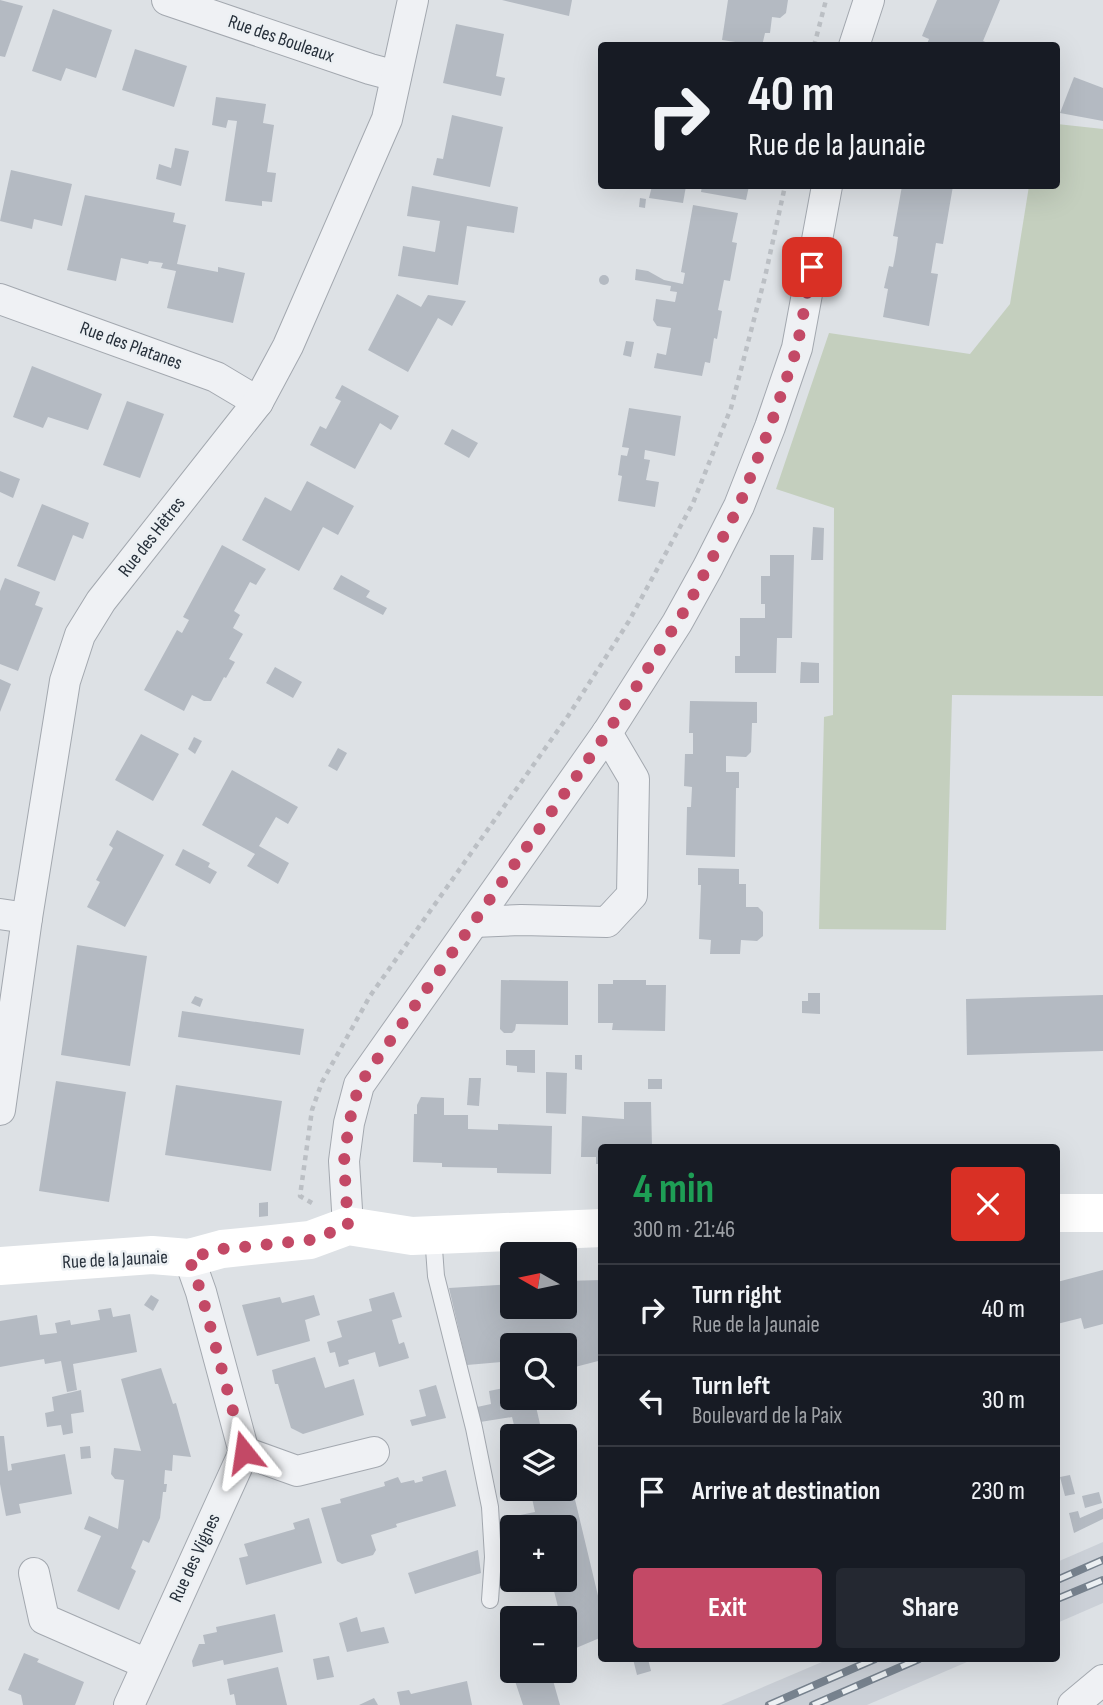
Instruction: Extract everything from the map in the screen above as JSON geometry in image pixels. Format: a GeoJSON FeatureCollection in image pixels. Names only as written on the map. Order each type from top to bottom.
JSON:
{"type":"FeatureCollection","features":[{"type":"Feature","properties":{"kind":"street","name":"Rue des Bouleaux"},"geometry":{"type":"LineString","coordinates":[[167,0],[396,76]]}},
{"type":"Feature","properties":{"kind":"street","name":"Rue des Hêtres"},"geometry":{"type":"LineString","coordinates":[[0,1110],[14,916],[65,681],[80,635],[101,601],[258,402],[288,346],[387,119],[413,0]]}},
{"type":"Feature","properties":{"kind":"street"},"geometry":{"type":"LineString","coordinates":[[855,42],[869,0]]}},
{"type":"Feature","properties":{"kind":"street"},"geometry":{"type":"LineString","coordinates":[[348,1226],[344,1161],[349,1123],[359,1085],[607,733],[677,623],[744,495],[797,348],[826,189]]}},
{"type":"Feature","properties":{"kind":"street","name":"Rue des Platanes"},"geometry":{"type":"LineString","coordinates":[[0,299],[216,377],[258,402]]}},
{"type":"Feature","properties":{"kind":"street"},"geometry":{"type":"LineString","coordinates":[[474,922],[607,922],[632,895],[634,779],[607,733]]}},
{"type":"Feature","properties":{"kind":"street"},"geometry":{"type":"LineString","coordinates":[[1060,1213],[1103,1213]]}},
{"type":"Feature","properties":{"kind":"street","name":"Rue de la Jaunaie"},"geometry":{"type":"LineString","coordinates":[[0,1266],[152,1255],[189,1258],[222,1249],[310,1240],[348,1226],[412,1236],[598,1228]]}},
{"type":"Feature","properties":{"kind":"street"},"geometry":{"type":"LineString","coordinates":[[189,1258],[201,1292],[244,1452],[297,1471],[374,1452]]}},
{"type":"Feature","properties":{"kind":"street","name":"Rue des Vignes"},"geometry":{"type":"LineString","coordinates":[[129,1705],[244,1452]]}},
{"type":"Feature","properties":{"kind":"street"},"geometry":{"type":"LineString","coordinates":[[34,1573],[44,1619],[147,1664]]}},
{"type":"Feature","properties":{"kind":"street"},"geometry":{"type":"LineString","coordinates":[[1073,1705],[1103,1679]]}},
{"type":"Feature","properties":{"kind":"lane"},"geometry":{"type":"LineString","coordinates":[[433,1235],[436,1276],[474,1428],[490,1507],[493,1557],[490,1600]]}},
{"type":"Feature","properties":{"kind":"path"},"geometry":{"type":"LineString","coordinates":[[815,42],[826,0]]}},
{"type":"Feature","properties":{"kind":"path"},"geometry":{"type":"LineString","coordinates":[[348,1226],[300,1196],[312,1110],[322,1082],[370,996],[568,716],[629,621],[693,502],[731,408],[784,189]]}},
{"type":"Feature","properties":{"kind":"shaded area"},"geometry":{"type":"Polygon","coordinates":[[[1103,1542],[1103,1603],[1060,1622],[1060,1561],[1103,1542]]]}},
{"type":"Feature","properties":{"kind":"shaded area"},"geometry":{"type":"Polygon","coordinates":[[[822,1662],[967,1662],[867,1705],[721,1705],[822,1662]]]}},
{"type":"Feature","properties":{"kind":"green space"},"geometry":{"type":"Polygon","coordinates":[[[1060,124],[1103,129],[1103,696],[952,695],[946,930],[819,929],[824,717],[833,715],[834,508],[776,489],[829,333],[970,354],[1010,304],[1029,189],[1060,189],[1060,124]]]}},
{"type":"Feature","properties":{"kind":"building"},"geometry":{"type":"Polygon","coordinates":[[[0,0],[23,6],[5,57],[0,56],[0,0]]]}},
{"type":"Feature","properties":{"kind":"building"},"geometry":{"type":"Polygon","coordinates":[[[502,0],[572,0],[569,16],[502,0]]]}},
{"type":"Feature","properties":{"kind":"building"},"geometry":{"type":"Polygon","coordinates":[[[728,0],[788,0],[786,13],[780,18],[772,17],[770,33],[765,33],[763,42],[722,40],[728,0]]]}},
{"type":"Feature","properties":{"kind":"building"},"geometry":{"type":"Polygon","coordinates":[[[937,0],[1000,0],[983,41],[985,42],[928,42],[929,39],[922,36],[937,0]]]}},
{"type":"Feature","properties":{"kind":"building"},"geometry":{"type":"Polygon","coordinates":[[[53,9],[112,30],[96,78],[66,68],[61,81],[32,71],[53,9]]]}},
{"type":"Feature","properties":{"kind":"building"},"geometry":{"type":"Polygon","coordinates":[[[456,24],[504,34],[496,76],[505,78],[501,96],[443,83],[456,24]]]}},
{"type":"Feature","properties":{"kind":"building"},"geometry":{"type":"Polygon","coordinates":[[[135,49],[187,66],[174,107],[122,90],[135,49]]]}},
{"type":"Feature","properties":{"kind":"building"},"geometry":{"type":"Polygon","coordinates":[[[1074,77],[1103,88],[1103,121],[1060,113],[1074,77]]]}},
{"type":"Feature","properties":{"kind":"building"},"geometry":{"type":"Polygon","coordinates":[[[216,97],[266,104],[263,123],[274,125],[267,172],[276,173],[272,202],[262,201],[262,206],[225,201],[237,121],[228,120],[226,128],[212,125],[216,97]]]}},
{"type":"Feature","properties":{"kind":"building"},"geometry":{"type":"Polygon","coordinates":[[[452,115],[503,127],[490,187],[433,175],[437,158],[443,159],[452,115]]]}},
{"type":"Feature","properties":{"kind":"building"},"geometry":{"type":"Polygon","coordinates":[[[175,148],[189,151],[181,186],[156,179],[159,164],[171,168],[175,148]]]}},
{"type":"Feature","properties":{"kind":"building"},"geometry":{"type":"Polygon","coordinates":[[[11,170],[72,184],[62,226],[34,219],[32,229],[0,221],[11,170]]]}},
{"type":"Feature","properties":{"kind":"building"},"geometry":{"type":"Polygon","coordinates":[[[412,186],[518,207],[514,233],[467,226],[458,285],[398,276],[403,246],[435,252],[440,221],[407,216],[412,186]]]}},
{"type":"Feature","properties":{"kind":"building"},"geometry":{"type":"Polygon","coordinates":[[[651,189],[685,189],[683,203],[649,198],[651,189]]]}},
{"type":"Feature","properties":{"kind":"building"},"geometry":{"type":"Polygon","coordinates":[[[702,189],[748,189],[746,200],[701,192],[702,189]]]}},
{"type":"Feature","properties":{"kind":"building"},"geometry":{"type":"Polygon","coordinates":[[[901,189],[952,189],[943,244],[936,243],[931,273],[938,274],[929,326],[883,317],[888,289],[884,288],[889,266],[893,267],[898,237],[893,236],[901,189]]]}},
{"type":"Feature","properties":{"kind":"building"},"geometry":{"type":"Polygon","coordinates":[[[85,195],[175,213],[173,222],[186,225],[177,264],[218,272],[218,267],[245,273],[233,323],[167,308],[176,271],[161,268],[163,263],[149,261],[148,264],[121,258],[116,281],[67,270],[85,195]]]}},
{"type":"Feature","properties":{"kind":"building"},"geometry":{"type":"Polygon","coordinates":[[[640,198],[646,199],[645,208],[639,207],[640,198]]]}},
{"type":"Feature","properties":{"kind":"building"},"geometry":{"type":"Polygon","coordinates":[[[693,205],[738,213],[732,242],[737,243],[730,281],[724,280],[718,310],[722,311],[717,339],[714,338],[710,363],[705,362],[702,376],[654,368],[657,353],[666,355],[671,328],[657,326],[653,320],[656,299],[675,302],[677,292],[670,291],[671,286],[635,280],[636,269],[683,284],[685,273],[681,272],[693,205]]]}},
{"type":"Feature","properties":{"kind":"building"},"geometry":{"type":"Polygon","coordinates":[[[604,275],[608,276],[608,284],[604,285],[600,284],[599,280],[600,276],[604,275]]]}},
{"type":"Feature","properties":{"kind":"building"},"geometry":{"type":"Polygon","coordinates":[[[397,294],[421,307],[428,295],[466,301],[452,326],[438,318],[408,372],[368,350],[397,294]]]}},
{"type":"Feature","properties":{"kind":"building"},"geometry":{"type":"Polygon","coordinates":[[[626,341],[634,342],[631,357],[623,355],[626,341]]]}},
{"type":"Feature","properties":{"kind":"building"},"geometry":{"type":"Polygon","coordinates":[[[32,366],[102,394],[88,430],[48,417],[43,428],[13,417],[32,366]]]}},
{"type":"Feature","properties":{"kind":"building"},"geometry":{"type":"Polygon","coordinates":[[[342,385],[399,416],[391,430],[380,423],[355,469],[310,445],[320,426],[326,429],[341,401],[335,398],[342,385]]]}},
{"type":"Feature","properties":{"kind":"building"},"geometry":{"type":"Polygon","coordinates":[[[127,401],[164,414],[140,478],[103,465],[127,401]]]}},
{"type":"Feature","properties":{"kind":"building"},"geometry":{"type":"Polygon","coordinates":[[[629,408],[681,416],[675,456],[645,450],[644,459],[650,460],[646,480],[659,482],[655,507],[618,501],[622,476],[618,475],[621,455],[627,456],[629,448],[622,447],[629,408]]]}},
{"type":"Feature","properties":{"kind":"building"},"geometry":{"type":"Polygon","coordinates":[[[452,429],[478,443],[469,458],[444,444],[452,429]]]}},
{"type":"Feature","properties":{"kind":"building"},"geometry":{"type":"Polygon","coordinates":[[[0,471],[20,479],[13,498],[0,492],[0,471]]]}},
{"type":"Feature","properties":{"kind":"building"},"geometry":{"type":"Polygon","coordinates":[[[307,481],[354,506],[338,535],[323,527],[299,571],[242,540],[265,497],[291,511],[307,481]]]}},
{"type":"Feature","properties":{"kind":"building"},"geometry":{"type":"Polygon","coordinates":[[[42,504],[89,523],[83,539],[73,535],[55,581],[17,566],[42,504]]]}},
{"type":"Feature","properties":{"kind":"building"},"geometry":{"type":"Polygon","coordinates":[[[813,527],[824,528],[823,560],[811,560],[813,527]]]}},
{"type":"Feature","properties":{"kind":"building"},"geometry":{"type":"Polygon","coordinates":[[[222,545],[266,569],[256,585],[250,582],[234,611],[240,615],[233,628],[243,634],[229,659],[235,662],[226,678],[224,677],[211,701],[204,701],[192,695],[184,711],[144,690],[177,630],[182,633],[189,620],[183,617],[222,545]]]}},
{"type":"Feature","properties":{"kind":"building"},"geometry":{"type":"Polygon","coordinates":[[[770,555],[794,555],[792,638],[777,638],[776,673],[735,673],[735,656],[740,656],[740,618],[765,618],[765,604],[761,604],[761,576],[770,576],[770,555]]]}},
{"type":"Feature","properties":{"kind":"building"},"geometry":{"type":"Polygon","coordinates":[[[341,575],[370,591],[366,597],[387,608],[383,615],[333,589],[341,575]]]}},
{"type":"Feature","properties":{"kind":"building"},"geometry":{"type":"Polygon","coordinates":[[[5,578],[40,592],[35,605],[43,608],[18,671],[0,664],[0,591],[5,578]]]}},
{"type":"Feature","properties":{"kind":"building"},"geometry":{"type":"Polygon","coordinates":[[[801,662],[819,663],[819,683],[800,683],[801,662]]]}},
{"type":"Feature","properties":{"kind":"building"},"geometry":{"type":"Polygon","coordinates":[[[275,667],[302,682],[293,698],[266,683],[275,667]]]}},
{"type":"Feature","properties":{"kind":"building"},"geometry":{"type":"Polygon","coordinates":[[[0,679],[11,684],[0,712],[0,679]]]}},
{"type":"Feature","properties":{"kind":"building"},"geometry":{"type":"Polygon","coordinates":[[[690,701],[757,702],[757,723],[752,723],[751,752],[746,757],[726,756],[726,772],[739,772],[739,788],[736,788],[735,857],[686,855],[687,807],[691,807],[692,787],[684,786],[685,754],[693,754],[693,733],[689,733],[690,701]]]}},
{"type":"Feature","properties":{"kind":"building"},"geometry":{"type":"Polygon","coordinates":[[[141,734],[179,754],[153,801],[115,780],[141,734]]]}},
{"type":"Feature","properties":{"kind":"building"},"geometry":{"type":"Polygon","coordinates":[[[194,737],[202,741],[195,754],[188,749],[194,737]]]}},
{"type":"Feature","properties":{"kind":"building"},"geometry":{"type":"Polygon","coordinates":[[[338,748],[347,753],[337,771],[328,766],[338,748]]]}},
{"type":"Feature","properties":{"kind":"building"},"geometry":{"type":"Polygon","coordinates":[[[232,770],[298,807],[288,824],[276,817],[259,846],[289,863],[278,884],[247,866],[255,854],[202,825],[232,770]]]}},
{"type":"Feature","properties":{"kind":"building"},"geometry":{"type":"Polygon","coordinates":[[[117,830],[164,855],[125,927],[87,907],[100,882],[96,880],[113,848],[109,845],[117,830]]]}},
{"type":"Feature","properties":{"kind":"building"},"geometry":{"type":"Polygon","coordinates":[[[183,849],[210,863],[208,867],[217,872],[210,884],[175,865],[183,849]]]}},
{"type":"Feature","properties":{"kind":"building"},"geometry":{"type":"Polygon","coordinates":[[[698,868],[739,869],[739,884],[746,884],[746,907],[758,907],[763,912],[763,936],[757,941],[741,940],[740,954],[710,954],[711,940],[699,939],[701,885],[698,885],[698,868]]]}},
{"type":"Feature","properties":{"kind":"building"},"geometry":{"type":"Polygon","coordinates":[[[77,945],[147,956],[130,1066],[61,1055],[77,945]]]}},
{"type":"Feature","properties":{"kind":"building"},"geometry":{"type":"Polygon","coordinates":[[[501,980],[568,981],[568,1025],[516,1024],[512,1033],[504,1033],[500,1029],[501,980]]]}},
{"type":"Feature","properties":{"kind":"building"},"geometry":{"type":"Polygon","coordinates":[[[613,980],[646,980],[646,985],[666,985],[665,1031],[612,1030],[613,1023],[598,1023],[598,984],[613,984],[613,980]]]}},
{"type":"Feature","properties":{"kind":"building"},"geometry":{"type":"Polygon","coordinates":[[[808,993],[820,993],[820,1014],[802,1013],[802,1001],[808,1001],[808,993]]]}},
{"type":"Feature","properties":{"kind":"building"},"geometry":{"type":"Polygon","coordinates":[[[1103,995],[1103,1051],[967,1055],[966,999],[1103,995]]]}},
{"type":"Feature","properties":{"kind":"building"},"geometry":{"type":"Polygon","coordinates":[[[195,996],[203,999],[200,1007],[191,1003],[195,996]]]}},
{"type":"Feature","properties":{"kind":"building"},"geometry":{"type":"Polygon","coordinates":[[[182,1011],[304,1029],[300,1055],[178,1037],[182,1011]]]}},
{"type":"Feature","properties":{"kind":"building"},"geometry":{"type":"Polygon","coordinates":[[[506,1050],[535,1050],[535,1073],[517,1072],[517,1066],[506,1065],[506,1050]]]}},
{"type":"Feature","properties":{"kind":"building"},"geometry":{"type":"Polygon","coordinates":[[[575,1055],[582,1055],[582,1070],[575,1069],[575,1055]]]}},
{"type":"Feature","properties":{"kind":"building"},"geometry":{"type":"Polygon","coordinates":[[[546,1072],[567,1073],[566,1114],[546,1113],[546,1072]]]}},
{"type":"Feature","properties":{"kind":"building"},"geometry":{"type":"Polygon","coordinates":[[[469,1078],[481,1078],[479,1106],[467,1105],[469,1078]]]}},
{"type":"Feature","properties":{"kind":"building"},"geometry":{"type":"Polygon","coordinates":[[[648,1079],[662,1079],[662,1089],[648,1089],[648,1079]]]}},
{"type":"Feature","properties":{"kind":"building"},"geometry":{"type":"Polygon","coordinates":[[[56,1081],[126,1092],[109,1202],[39,1191],[56,1081]]]}},
{"type":"Feature","properties":{"kind":"building"},"geometry":{"type":"Polygon","coordinates":[[[176,1085],[282,1101],[271,1171],[165,1155],[176,1085]]]}},
{"type":"Feature","properties":{"kind":"building"},"geometry":{"type":"Polygon","coordinates":[[[421,1097],[444,1098],[444,1115],[468,1115],[468,1129],[498,1130],[498,1124],[552,1126],[551,1174],[497,1173],[497,1168],[442,1167],[442,1163],[413,1162],[414,1114],[417,1114],[421,1097]]]}},
{"type":"Feature","properties":{"kind":"building"},"geometry":{"type":"Polygon","coordinates":[[[624,1102],[651,1102],[652,1144],[598,1144],[598,1164],[596,1157],[581,1157],[582,1116],[624,1119],[624,1102]]]}},
{"type":"Feature","properties":{"kind":"building"},"geometry":{"type":"Polygon","coordinates":[[[268,1202],[268,1216],[259,1217],[259,1203],[268,1202]]]}},
{"type":"Feature","properties":{"kind":"building"},"geometry":{"type":"Polygon","coordinates":[[[1103,1270],[1103,1324],[1084,1329],[1081,1318],[1060,1323],[1060,1281],[1103,1270]]]}},
{"type":"Feature","properties":{"kind":"building"},"geometry":{"type":"Polygon","coordinates":[[[598,1280],[598,1361],[577,1366],[577,1333],[500,1333],[500,1362],[467,1365],[449,1288],[500,1285],[500,1320],[578,1320],[578,1281],[598,1280]]]}},
{"type":"Feature","properties":{"kind":"building"},"geometry":{"type":"Polygon","coordinates":[[[394,1292],[402,1317],[392,1320],[399,1344],[404,1342],[409,1358],[379,1367],[375,1352],[348,1360],[349,1364],[339,1367],[335,1352],[330,1353],[327,1342],[342,1337],[337,1321],[372,1311],[369,1299],[394,1292]]]}},
{"type":"Feature","properties":{"kind":"building"},"geometry":{"type":"Polygon","coordinates":[[[151,1295],[159,1300],[153,1311],[144,1305],[151,1295]]]}},
{"type":"Feature","properties":{"kind":"building"},"geometry":{"type":"Polygon","coordinates":[[[314,1295],[320,1315],[305,1320],[310,1341],[257,1356],[242,1305],[280,1297],[282,1303],[314,1295]]]}},
{"type":"Feature","properties":{"kind":"building"},"geometry":{"type":"Polygon","coordinates":[[[111,1308],[113,1317],[130,1314],[137,1352],[73,1364],[77,1390],[67,1392],[61,1361],[45,1364],[44,1359],[0,1367],[0,1321],[37,1315],[40,1335],[57,1333],[55,1323],[70,1320],[71,1325],[100,1320],[98,1310],[111,1308]]]}},
{"type":"Feature","properties":{"kind":"building"},"geometry":{"type":"Polygon","coordinates":[[[315,1357],[325,1388],[354,1379],[364,1415],[303,1434],[291,1428],[272,1370],[315,1357]]]}},
{"type":"Feature","properties":{"kind":"building"},"geometry":{"type":"Polygon","coordinates":[[[161,1368],[173,1404],[176,1403],[191,1457],[173,1455],[172,1471],[165,1470],[164,1484],[167,1484],[166,1492],[163,1492],[160,1518],[149,1543],[143,1540],[131,1568],[136,1571],[119,1610],[77,1591],[101,1536],[84,1529],[89,1516],[118,1529],[124,1480],[115,1479],[111,1474],[114,1448],[141,1451],[121,1379],[161,1368]]]}},
{"type":"Feature","properties":{"kind":"building"},"geometry":{"type":"Polygon","coordinates":[[[436,1385],[446,1418],[412,1426],[410,1420],[426,1416],[419,1390],[436,1385]]]}},
{"type":"Feature","properties":{"kind":"building"},"geometry":{"type":"Polygon","coordinates":[[[500,1389],[500,1410],[537,1410],[540,1424],[514,1424],[512,1417],[480,1422],[477,1407],[491,1404],[489,1391],[500,1389]]]}},
{"type":"Feature","properties":{"kind":"building"},"geometry":{"type":"Polygon","coordinates":[[[81,1390],[84,1412],[71,1414],[73,1433],[63,1435],[61,1425],[47,1427],[45,1413],[54,1411],[52,1397],[81,1390]]]}},
{"type":"Feature","properties":{"kind":"building"},"geometry":{"type":"Polygon","coordinates":[[[0,1436],[4,1436],[8,1471],[12,1470],[11,1464],[65,1454],[72,1494],[19,1504],[21,1513],[6,1516],[0,1484],[0,1436]]]}},
{"type":"Feature","properties":{"kind":"building"},"geometry":{"type":"Polygon","coordinates":[[[90,1446],[91,1458],[81,1459],[80,1447],[90,1446]]]}},
{"type":"Feature","properties":{"kind":"building"},"geometry":{"type":"Polygon","coordinates":[[[446,1470],[456,1506],[396,1524],[397,1527],[371,1535],[376,1550],[373,1555],[342,1564],[337,1561],[321,1508],[341,1503],[340,1499],[385,1486],[384,1482],[398,1477],[401,1483],[414,1480],[415,1483],[423,1481],[422,1477],[446,1470]]]}},
{"type":"Feature","properties":{"kind":"building"},"geometry":{"type":"Polygon","coordinates":[[[1070,1475],[1075,1494],[1065,1496],[1060,1477],[1070,1475]]]}},
{"type":"Feature","properties":{"kind":"building"},"geometry":{"type":"Polygon","coordinates":[[[1099,1492],[1102,1503],[1085,1508],[1082,1496],[1099,1492]]]}},
{"type":"Feature","properties":{"kind":"building"},"geometry":{"type":"Polygon","coordinates":[[[533,1501],[575,1501],[598,1596],[598,1639],[577,1648],[577,1606],[558,1606],[554,1592],[577,1592],[577,1515],[520,1515],[535,1512],[533,1501]]]}},
{"type":"Feature","properties":{"kind":"building"},"geometry":{"type":"Polygon","coordinates":[[[1103,1508],[1103,1519],[1074,1533],[1069,1513],[1078,1511],[1080,1518],[1103,1508]]]}},
{"type":"Feature","properties":{"kind":"building"},"geometry":{"type":"Polygon","coordinates":[[[309,1518],[322,1563],[246,1585],[239,1558],[248,1556],[244,1544],[295,1529],[293,1523],[309,1518]]]}},
{"type":"Feature","properties":{"kind":"building"},"geometry":{"type":"Polygon","coordinates":[[[478,1550],[481,1573],[415,1594],[408,1573],[478,1550]]]}},
{"type":"Feature","properties":{"kind":"building"},"geometry":{"type":"Polygon","coordinates":[[[275,1614],[283,1652],[224,1665],[223,1660],[193,1667],[192,1661],[199,1644],[205,1644],[203,1635],[217,1632],[216,1627],[275,1614]]]}},
{"type":"Feature","properties":{"kind":"building"},"geometry":{"type":"Polygon","coordinates":[[[357,1617],[361,1632],[384,1627],[389,1643],[347,1652],[339,1623],[357,1617]]]}},
{"type":"Feature","properties":{"kind":"building"},"geometry":{"type":"Polygon","coordinates":[[[24,1653],[39,1659],[37,1662],[84,1682],[75,1705],[23,1705],[21,1695],[8,1690],[24,1653]]]}},
{"type":"Feature","properties":{"kind":"building"},"geometry":{"type":"Polygon","coordinates":[[[329,1656],[334,1677],[317,1680],[313,1659],[329,1656]]]}},
{"type":"Feature","properties":{"kind":"building"},"geometry":{"type":"Polygon","coordinates":[[[634,1662],[649,1662],[651,1671],[637,1675],[634,1662]]]}},
{"type":"Feature","properties":{"kind":"building"},"geometry":{"type":"Polygon","coordinates":[[[278,1667],[287,1705],[236,1705],[234,1694],[230,1695],[227,1679],[278,1667]]]}},
{"type":"Feature","properties":{"kind":"building"},"geometry":{"type":"Polygon","coordinates":[[[467,1681],[472,1705],[400,1705],[397,1692],[409,1690],[411,1694],[467,1681]]]}},
{"type":"Feature","properties":{"kind":"building"},"geometry":{"type":"Polygon","coordinates":[[[516,1683],[554,1683],[560,1705],[523,1705],[516,1683]]]}},
{"type":"Feature","properties":{"kind":"building"},"geometry":{"type":"Polygon","coordinates":[[[374,1698],[378,1705],[359,1705],[374,1698]]]}},
{"type":"Feature","properties":{"kind":"railway"},"geometry":{"type":"LineString","coordinates":[[1060,1579],[1103,1560]]}},
{"type":"Feature","properties":{"kind":"railway"},"geometry":{"type":"LineString","coordinates":[[1060,1598],[1103,1580]]}},
{"type":"Feature","properties":{"kind":"railway"},"geometry":{"type":"LineString","coordinates":[[769,1705],[868,1662]]}},
{"type":"Feature","properties":{"kind":"railway"},"geometry":{"type":"LineString","coordinates":[[813,1705],[912,1662]]}},
{"type":"Feature","properties":{"kind":"route"},"geometry":{"type":"LineString","coordinates":[[244,1452],[201,1292],[189,1258],[222,1249],[310,1240],[348,1226],[344,1161],[349,1123],[359,1085],[607,733],[688,605],[739,506],[770,427],[797,348],[812,267]]}}]}
